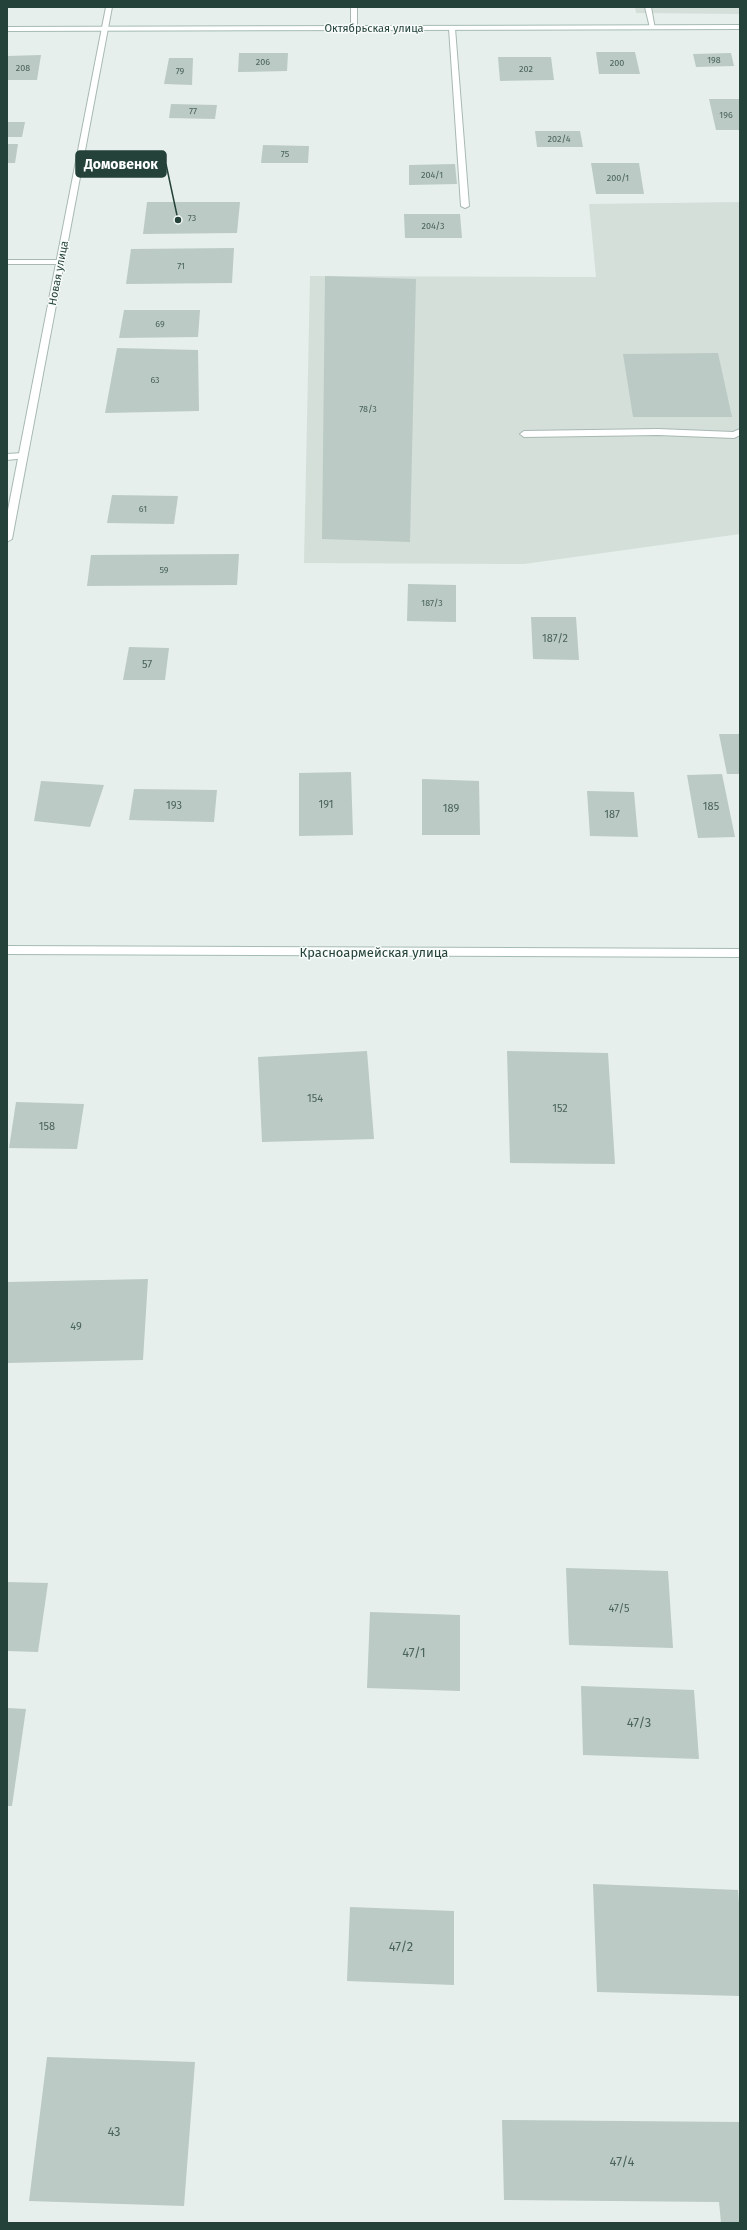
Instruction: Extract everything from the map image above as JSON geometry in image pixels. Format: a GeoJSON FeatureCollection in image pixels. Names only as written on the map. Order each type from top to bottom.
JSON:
{"type":"FeatureCollection","features":[{"type":"Feature","properties":{"kind":"main road","name":"Новая улица"},"geometry":{"type":"LineString","coordinates":[[7,539],[109,7]]}},
{"type":"Feature","properties":{"kind":"main road"},"geometry":{"type":"LineString","coordinates":[[354,7],[354,28]]}},
{"type":"Feature","properties":{"kind":"main road"},"geometry":{"type":"LineString","coordinates":[[648,7],[652,28]]}},
{"type":"Feature","properties":{"kind":"main road","name":"Октябрьская улица"},"geometry":{"type":"LineString","coordinates":[[7,29],[740,27]]}},
{"type":"Feature","properties":{"kind":"main road"},"geometry":{"type":"LineString","coordinates":[[452,28],[465,206]]}},
{"type":"Feature","properties":{"kind":"main road"},"geometry":{"type":"LineString","coordinates":[[7,262],[60,262]]}},
{"type":"Feature","properties":{"kind":"main road"},"geometry":{"type":"LineString","coordinates":[[524,434],[658,432],[734,435],[740,432]]}},
{"type":"Feature","properties":{"kind":"main road"},"geometry":{"type":"LineString","coordinates":[[7,457],[23,456]]}},
{"type":"Feature","properties":{"kind":"main road","name":"Красноармейская улица"},"geometry":{"type":"LineString","coordinates":[[7,950],[740,953]]}},
{"type":"Feature","properties":{"kind":"shaded area"},"geometry":{"type":"Polygon","coordinates":[[[635,7],[740,7],[740,14],[636,13],[635,7]]]}},
{"type":"Feature","properties":{"kind":"shaded area"},"geometry":{"type":"Polygon","coordinates":[[[740,202],[740,534],[524,564],[304,563],[310,276],[596,277],[589,204],[740,202]]]}},
{"type":"Feature","properties":{"kind":"building"},"geometry":{"type":"Polygon","coordinates":[[[596,52],[635,52],[640,74],[599,74],[596,52]]]}},
{"type":"Feature","properties":{"kind":"building"},"geometry":{"type":"Polygon","coordinates":[[[239,53],[288,53],[287,71],[238,72],[239,53]]]}},
{"type":"Feature","properties":{"kind":"building"},"geometry":{"type":"Polygon","coordinates":[[[731,53],[734,66],[696,67],[693,54],[731,53]]]}},
{"type":"Feature","properties":{"kind":"building"},"geometry":{"type":"Polygon","coordinates":[[[41,55],[37,80],[7,80],[7,56],[41,55]]]}},
{"type":"Feature","properties":{"kind":"building"},"geometry":{"type":"Polygon","coordinates":[[[498,57],[551,57],[554,80],[500,81],[498,57]]]}},
{"type":"Feature","properties":{"kind":"building"},"geometry":{"type":"Polygon","coordinates":[[[169,58],[193,58],[192,85],[164,84],[169,58]]]}},
{"type":"Feature","properties":{"kind":"building"},"geometry":{"type":"Polygon","coordinates":[[[709,99],[740,99],[740,130],[716,130],[709,99]]]}},
{"type":"Feature","properties":{"kind":"building"},"geometry":{"type":"Polygon","coordinates":[[[171,104],[217,105],[215,119],[169,118],[171,104]]]}},
{"type":"Feature","properties":{"kind":"building"},"geometry":{"type":"Polygon","coordinates":[[[7,122],[25,122],[22,137],[7,137],[7,122]]]}},
{"type":"Feature","properties":{"kind":"building"},"geometry":{"type":"Polygon","coordinates":[[[535,131],[580,131],[583,147],[537,147],[535,131]]]}},
{"type":"Feature","properties":{"kind":"building"},"geometry":{"type":"Polygon","coordinates":[[[7,144],[18,144],[15,163],[7,163],[7,144]]]}},
{"type":"Feature","properties":{"kind":"building"},"geometry":{"type":"Polygon","coordinates":[[[263,145],[309,146],[308,163],[261,163],[263,145]]]}},
{"type":"Feature","properties":{"kind":"building"},"geometry":{"type":"Polygon","coordinates":[[[591,163],[639,163],[644,194],[596,194],[591,163]]]}},
{"type":"Feature","properties":{"kind":"building"},"geometry":{"type":"Polygon","coordinates":[[[455,164],[457,184],[409,185],[409,165],[455,164]]]}},
{"type":"Feature","properties":{"kind":"building"},"geometry":{"type":"Polygon","coordinates":[[[147,202],[240,202],[237,233],[143,234],[147,202]]]}},
{"type":"Feature","properties":{"kind":"building"},"geometry":{"type":"Polygon","coordinates":[[[404,214],[460,214],[462,238],[405,238],[404,214]]]}},
{"type":"Feature","properties":{"kind":"building"},"geometry":{"type":"Polygon","coordinates":[[[234,248],[232,283],[126,284],[131,249],[234,248]]]}},
{"type":"Feature","properties":{"kind":"building"},"geometry":{"type":"Polygon","coordinates":[[[325,276],[416,279],[410,542],[322,539],[325,276]]]}},
{"type":"Feature","properties":{"kind":"building"},"geometry":{"type":"Polygon","coordinates":[[[124,310],[200,310],[198,337],[119,338],[124,310]]]}},
{"type":"Feature","properties":{"kind":"building"},"geometry":{"type":"Polygon","coordinates":[[[117,348],[198,350],[199,411],[105,413],[117,348]]]}},
{"type":"Feature","properties":{"kind":"building"},"geometry":{"type":"Polygon","coordinates":[[[718,353],[732,417],[633,417],[623,354],[718,353]]]}},
{"type":"Feature","properties":{"kind":"building"},"geometry":{"type":"Polygon","coordinates":[[[112,495],[178,496],[174,524],[107,523],[112,495]]]}},
{"type":"Feature","properties":{"kind":"building"},"geometry":{"type":"Polygon","coordinates":[[[239,554],[237,585],[87,586],[91,555],[239,554]]]}},
{"type":"Feature","properties":{"kind":"building"},"geometry":{"type":"Polygon","coordinates":[[[408,584],[456,585],[456,622],[407,621],[408,584]]]}},
{"type":"Feature","properties":{"kind":"building"},"geometry":{"type":"Polygon","coordinates":[[[531,617],[576,617],[579,660],[533,659],[531,617]]]}},
{"type":"Feature","properties":{"kind":"building"},"geometry":{"type":"Polygon","coordinates":[[[129,647],[169,648],[165,680],[123,680],[129,647]]]}},
{"type":"Feature","properties":{"kind":"building"},"geometry":{"type":"Polygon","coordinates":[[[719,734],[740,734],[740,774],[727,774],[719,734]]]}},
{"type":"Feature","properties":{"kind":"building"},"geometry":{"type":"Polygon","coordinates":[[[351,772],[353,835],[299,836],[299,773],[351,772]]]}},
{"type":"Feature","properties":{"kind":"building"},"geometry":{"type":"Polygon","coordinates":[[[722,774],[735,837],[698,838],[687,775],[722,774]]]}},
{"type":"Feature","properties":{"kind":"building"},"geometry":{"type":"Polygon","coordinates":[[[422,779],[479,781],[480,835],[422,835],[422,779]]]}},
{"type":"Feature","properties":{"kind":"building"},"geometry":{"type":"Polygon","coordinates":[[[41,781],[104,785],[90,827],[34,821],[41,781]]]}},
{"type":"Feature","properties":{"kind":"building"},"geometry":{"type":"Polygon","coordinates":[[[134,789],[217,790],[214,822],[129,820],[134,789]]]}},
{"type":"Feature","properties":{"kind":"building"},"geometry":{"type":"Polygon","coordinates":[[[587,791],[634,792],[638,837],[590,836],[587,791]]]}},
{"type":"Feature","properties":{"kind":"building"},"geometry":{"type":"Polygon","coordinates":[[[367,1051],[374,1139],[262,1142],[258,1057],[367,1051]]]}},
{"type":"Feature","properties":{"kind":"building"},"geometry":{"type":"Polygon","coordinates":[[[507,1051],[608,1053],[615,1164],[510,1163],[507,1051]]]}},
{"type":"Feature","properties":{"kind":"building"},"geometry":{"type":"Polygon","coordinates":[[[16,1102],[84,1104],[77,1149],[9,1148],[16,1102]]]}},
{"type":"Feature","properties":{"kind":"building"},"geometry":{"type":"Polygon","coordinates":[[[148,1279],[143,1360],[7,1363],[8,1282],[148,1279]]]}},
{"type":"Feature","properties":{"kind":"building"},"geometry":{"type":"Polygon","coordinates":[[[566,1568],[668,1571],[673,1648],[569,1645],[566,1568]]]}},
{"type":"Feature","properties":{"kind":"building"},"geometry":{"type":"Polygon","coordinates":[[[7,1582],[48,1583],[38,1652],[7,1651],[7,1582]]]}},
{"type":"Feature","properties":{"kind":"building"},"geometry":{"type":"Polygon","coordinates":[[[370,1612],[460,1615],[460,1691],[367,1688],[370,1612]]]}},
{"type":"Feature","properties":{"kind":"building"},"geometry":{"type":"Polygon","coordinates":[[[581,1686],[694,1690],[699,1759],[583,1755],[581,1686]]]}},
{"type":"Feature","properties":{"kind":"building"},"geometry":{"type":"Polygon","coordinates":[[[7,1708],[26,1709],[12,1806],[7,1806],[7,1708]]]}},
{"type":"Feature","properties":{"kind":"building"},"geometry":{"type":"Polygon","coordinates":[[[593,1884],[738,1890],[740,1914],[740,1996],[597,1992],[593,1884]]]}},
{"type":"Feature","properties":{"kind":"building"},"geometry":{"type":"Polygon","coordinates":[[[350,1907],[454,1911],[454,1985],[347,1981],[350,1907]]]}},
{"type":"Feature","properties":{"kind":"building"},"geometry":{"type":"Polygon","coordinates":[[[47,2057],[195,2062],[184,2206],[29,2201],[47,2057]]]}},
{"type":"Feature","properties":{"kind":"building"},"geometry":{"type":"Polygon","coordinates":[[[502,2120],[740,2122],[740,2223],[721,2223],[719,2202],[504,2200],[502,2120]]]}},
{"type":"Feature","properties":{"kind":"place","name":"Домовенок"},"geometry":{"type":"Point","coordinates":[178,220]}}]}
